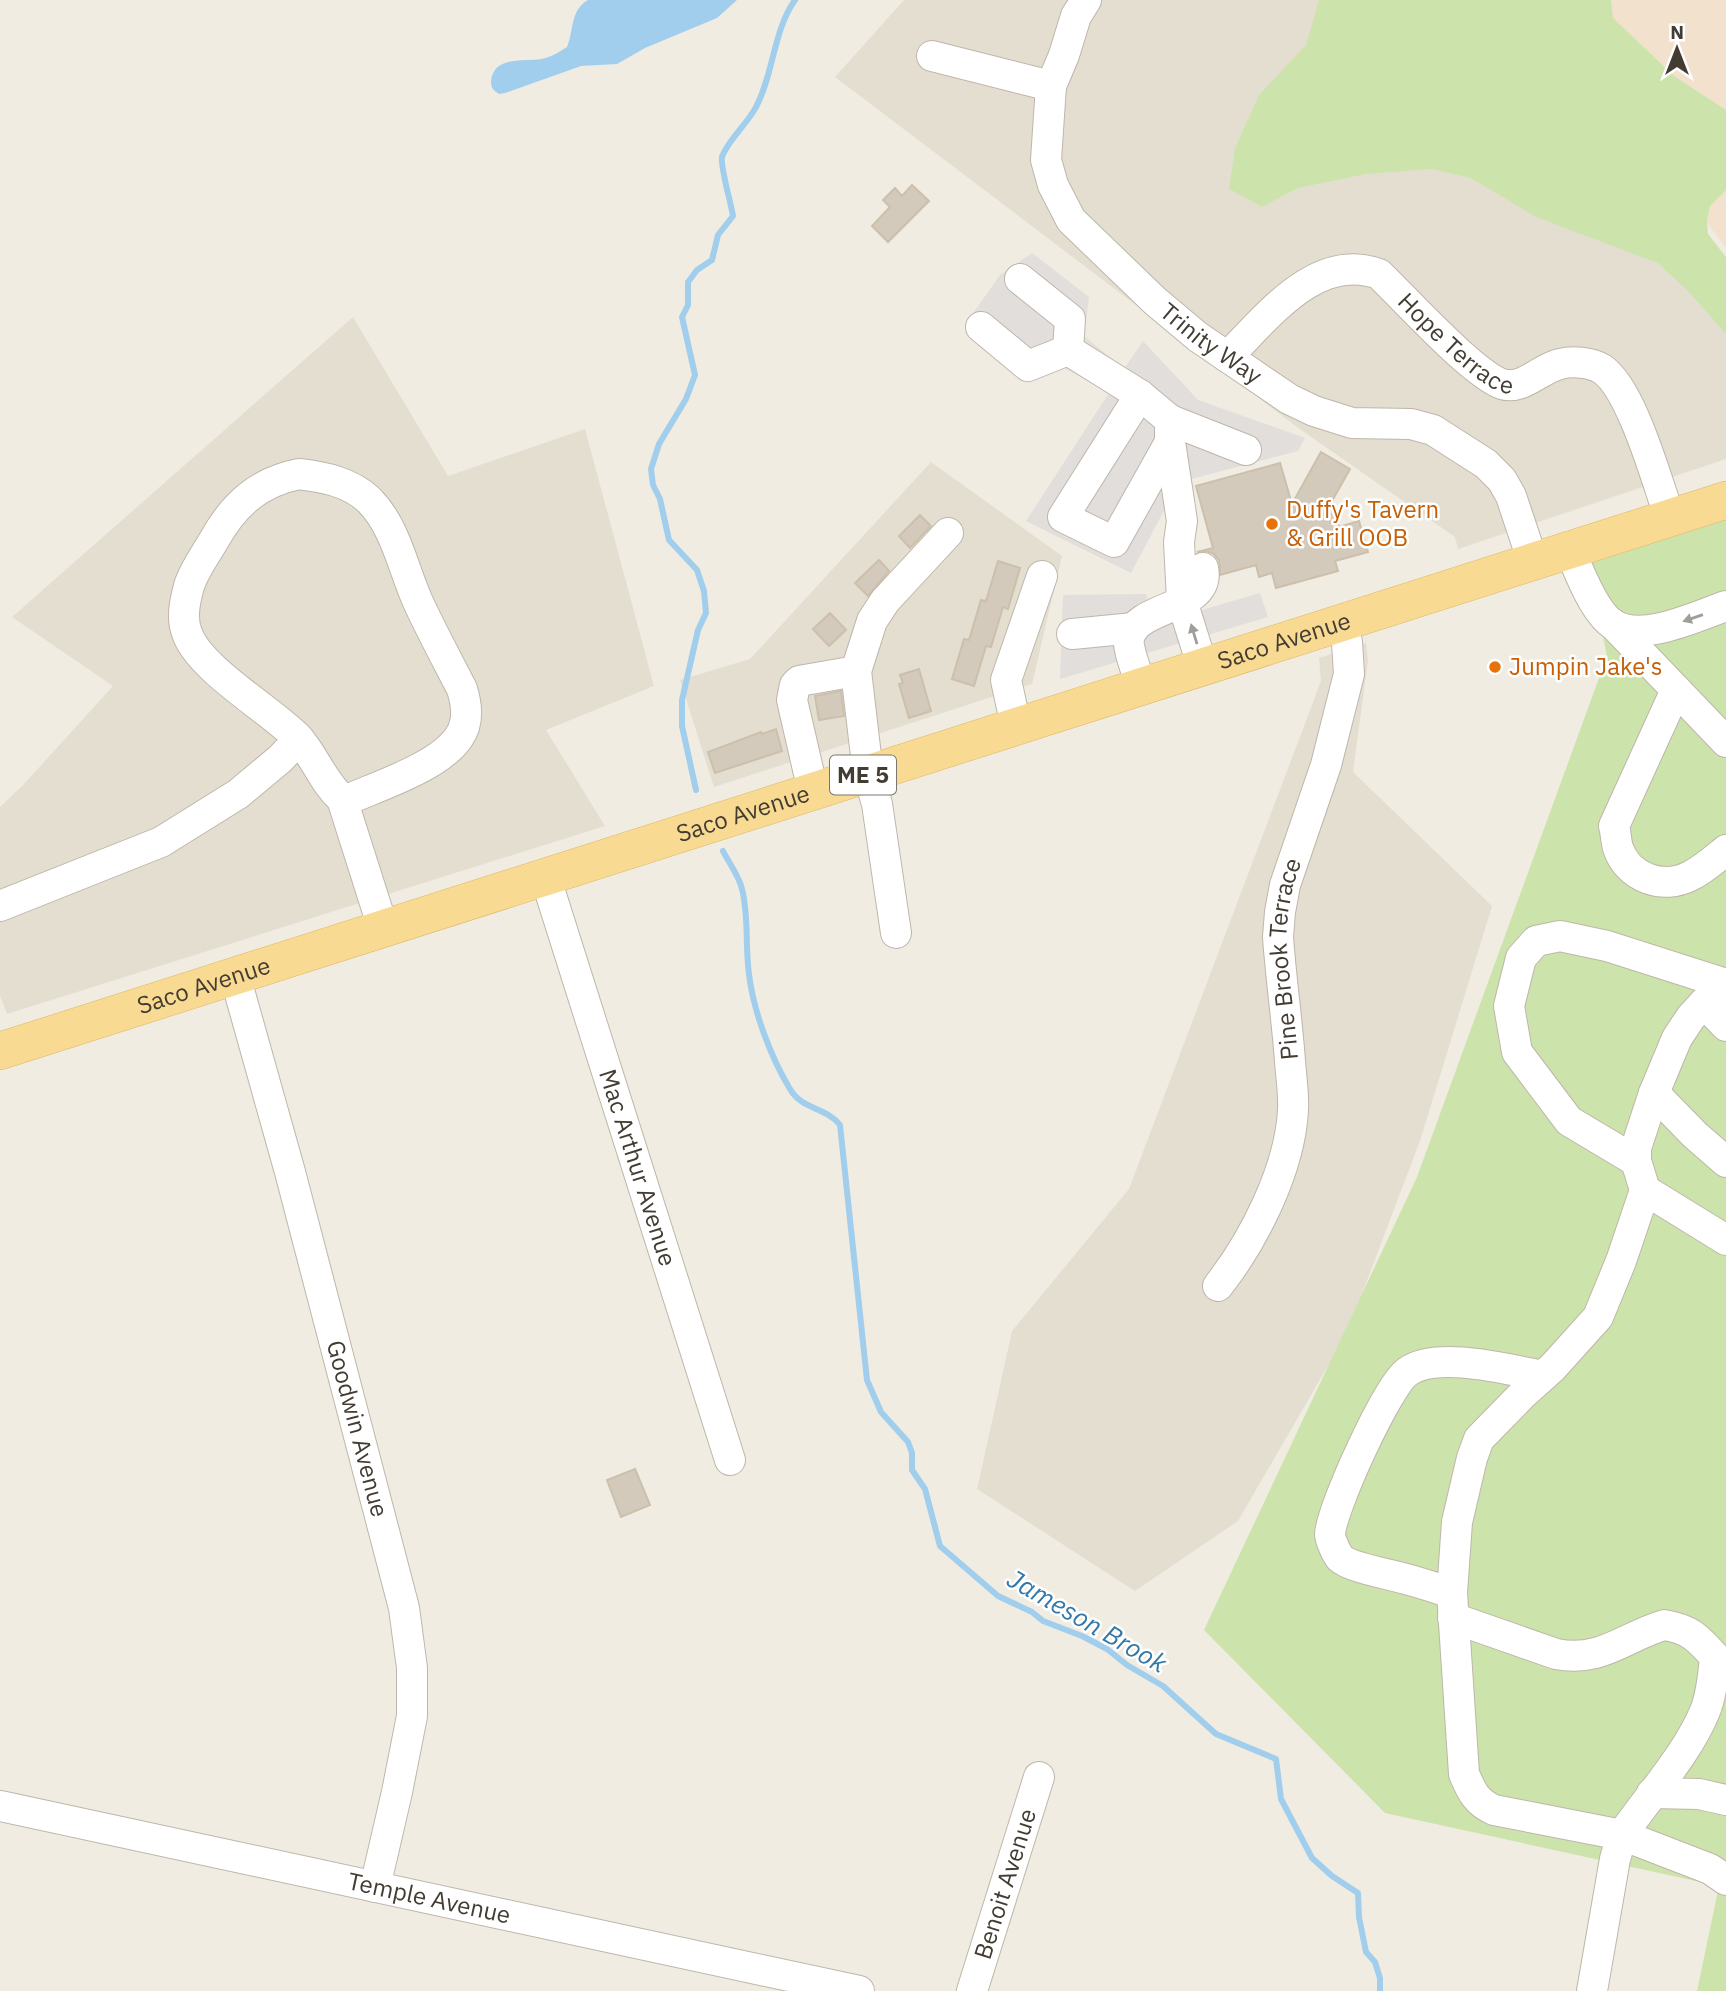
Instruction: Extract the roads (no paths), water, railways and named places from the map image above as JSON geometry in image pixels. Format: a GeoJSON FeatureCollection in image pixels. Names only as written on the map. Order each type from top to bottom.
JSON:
{"type":"FeatureCollection","features":[{"type":"Feature","properties":{"kind":"main road","name":"Saco Avenue"},"geometry":{"type":"LineString","coordinates":[[0,1051],[1726,500]]}},
{"type":"Feature","properties":{"kind":"street","name":"Trinity Way"},"geometry":{"type":"LineString","coordinates":[[1086,0],[1076,16],[1051,86],[1046,160],[1053,185],[1071,220],[1155,301],[1227,357],[1289,399],[1314,411],[1352,423],[1411,424],[1433,430],[1486,464],[1502,480],[1511,496],[1533,562]]}},
{"type":"Feature","properties":{"kind":"street"},"geometry":{"type":"LineString","coordinates":[[932,57],[1051,86]]}},
{"type":"Feature","properties":{"kind":"street","name":"Hope Terrace"},"geometry":{"type":"LineString","coordinates":[[1227,357],[1308,282],[1341,269],[1365,269],[1379,274],[1485,375],[1500,384],[1518,384],[1547,368],[1564,363],[1580,362],[1601,369],[1626,401],[1670,518]]}},
{"type":"Feature","properties":{"kind":"street"},"geometry":{"type":"LineString","coordinates":[[1020,279],[1070,319],[1068,350]]}},
{"type":"Feature","properties":{"kind":"street"},"geometry":{"type":"LineString","coordinates":[[981,327],[1028,366],[1068,350]]}},
{"type":"Feature","properties":{"kind":"street"},"geometry":{"type":"LineString","coordinates":[[1068,350],[1140,395],[1170,431],[1182,521],[1179,542],[1182,601],[1203,668]]}},
{"type":"Feature","properties":{"kind":"street"},"geometry":{"type":"LineString","coordinates":[[1140,395],[1063,517],[1114,542],[1170,431]]}},
{"type":"Feature","properties":{"kind":"street"},"geometry":{"type":"LineString","coordinates":[[1170,431],[1246,450]]}},
{"type":"Feature","properties":{"kind":"street"},"geometry":{"type":"LineString","coordinates":[[342,799],[374,789],[444,754],[460,736],[466,719],[466,704],[462,689],[417,600],[399,550],[383,519],[369,500],[350,486],[323,477],[299,474],[279,478],[262,487],[243,501],[224,522],[190,584],[183,616],[187,635],[208,663],[299,739],[333,791],[342,799],[383,928]]}},
{"type":"Feature","properties":{"kind":"street"},"geometry":{"type":"LineString","coordinates":[[1072,634],[1131,634],[1143,620],[1182,601],[1201,588],[1205,577],[1201,560],[1193,537],[1182,521]]}},
{"type":"Feature","properties":{"kind":"street"},"geometry":{"type":"LineString","coordinates":[[896,933],[877,804],[868,773],[856,671],[872,621],[885,601],[947,533]]}},
{"type":"Feature","properties":{"kind":"street"},"geometry":{"type":"LineString","coordinates":[[1570,550],[1588,592],[1613,624],[1726,742]]}},
{"type":"Feature","properties":{"kind":"street"},"geometry":{"type":"LineString","coordinates":[[1016,726],[1006,680],[1042,576]]}},
{"type":"Feature","properties":{"kind":"street"},"geometry":{"type":"LineString","coordinates":[[1613,624],[1634,631],[1660,629],[1726,607]]}},
{"type":"Feature","properties":{"kind":"street","name":"Pine Brook Terrace"},"geometry":{"type":"LineString","coordinates":[[1218,1286],[1257,1223],[1281,1168],[1289,1141],[1294,1108],[1279,951],[1280,912],[1297,846],[1326,765],[1349,674],[1347,642],[1341,622]]}},
{"type":"Feature","properties":{"kind":"street"},"geometry":{"type":"LineString","coordinates":[[1131,634],[1141,686]]}},
{"type":"Feature","properties":{"kind":"street"},"geometry":{"type":"LineString","coordinates":[[813,790],[792,692],[799,681],[856,671]]}},
{"type":"Feature","properties":{"kind":"street"},"geometry":{"type":"LineString","coordinates":[[1676,690],[1614,826],[1618,850],[1634,872],[1652,882],[1669,882],[1689,877],[1726,850]]}},
{"type":"Feature","properties":{"kind":"street"},"geometry":{"type":"LineString","coordinates":[[0,906],[161,842],[238,794],[280,759],[299,739]]}},
{"type":"Feature","properties":{"kind":"street","name":"Mac Arthur Avenue"},"geometry":{"type":"LineString","coordinates":[[545,876],[730,1460]]}},
{"type":"Feature","properties":{"kind":"street"},"geometry":{"type":"LineString","coordinates":[[1636,1161],[1569,1121],[1517,1052],[1509,1006],[1521,958],[1536,941],[1560,936],[1607,946],[1718,991]]}},
{"type":"Feature","properties":{"kind":"street","name":"Goodwin Avenue"},"geometry":{"type":"LineString","coordinates":[[235,976],[311,1250],[404,1608],[412,1668],[412,1716],[374,1887]]}},
{"type":"Feature","properties":{"kind":"street"},"geometry":{"type":"LineString","coordinates":[[1718,991],[1726,1026]]}},
{"type":"Feature","properties":{"kind":"street"},"geometry":{"type":"LineString","coordinates":[[1718,991],[1691,1017],[1677,1038],[1654,1093],[1636,1148],[1636,1161],[1645,1190],[1621,1261],[1598,1317],[1479,1439],[1457,1522],[1452,1605],[1464,1774],[1474,1796],[1481,1804],[1494,1810],[1622,1835],[1710,1869],[1726,1880]]}},
{"type":"Feature","properties":{"kind":"street"},"geometry":{"type":"LineString","coordinates":[[1654,1093],[1726,1162]]}},
{"type":"Feature","properties":{"kind":"street"},"geometry":{"type":"LineString","coordinates":[[1645,1190],[1726,1240]]}},
{"type":"Feature","properties":{"kind":"street"},"geometry":{"type":"LineString","coordinates":[[1543,1376],[1454,1363],[1424,1364],[1407,1372],[1383,1408],[1336,1508],[1330,1537],[1340,1558],[1452,1605],[1556,1654],[1586,1657],[1664,1625],[1695,1634],[1721,1653],[1713,1681],[1716,1712],[1691,1740],[1622,1835],[1615,1859],[1592,1991]]}},
{"type":"Feature","properties":{"kind":"street","name":"Benoit Avenue"},"geometry":{"type":"LineString","coordinates":[[972,1991],[1039,1777]]}},
{"type":"Feature","properties":{"kind":"street"},"geometry":{"type":"LineString","coordinates":[[1651,1793],[1699,1794],[1726,1800]]}},
{"type":"Feature","properties":{"kind":"street","name":"Temple Avenue"},"geometry":{"type":"LineString","coordinates":[[0,1806],[374,1887],[736,1978],[859,1991]]}},
{"type":"Feature","properties":{"kind":"water"},"geometry":{"type":"Polygon","coordinates":[[[588,0],[737,0],[717,18],[645,48],[617,64],[581,66],[505,93],[499,94],[494,90],[491,85],[493,73],[504,63],[542,59],[567,47],[575,15],[588,0]]]}},
{"type":"Feature","properties":{"kind":"waterway","name":"Jameson Brook"},"geometry":{"type":"LineString","coordinates":[[696,790],[682,726],[682,700],[698,630],[706,613],[704,591],[697,570],[669,540],[651,469],[659,444],[686,399],[695,375],[682,317],[688,305],[688,282],[697,270],[712,260],[718,235],[733,216],[722,157],[756,107],[767,80],[782,25],[795,0]]}},
{"type":"Feature","properties":{"kind":"waterway","name":"Jameson Brook"},"geometry":{"type":"LineString","coordinates":[[723,851],[742,889],[751,988],[770,1048],[795,1096],[840,1125],[867,1380],[881,1412],[908,1442],[912,1453],[912,1470],[925,1489],[940,1546],[998,1596],[1032,1612],[1043,1621],[1107,1649],[1127,1665],[1163,1686],[1216,1734],[1276,1759],[1281,1799],[1312,1858],[1332,1876],[1358,1893],[1359,1917],[1366,1952],[1375,1962],[1380,1978],[1380,1991]]}},
{"type":"Feature","properties":{"kind":"place","name":"Duffy's Tavern & Grill OOB"},"geometry":{"type":"Point","coordinates":[1272,524]}},
{"type":"Feature","properties":{"kind":"place","name":"Jumpin Jake's"},"geometry":{"type":"Point","coordinates":[1495,667]}}]}
